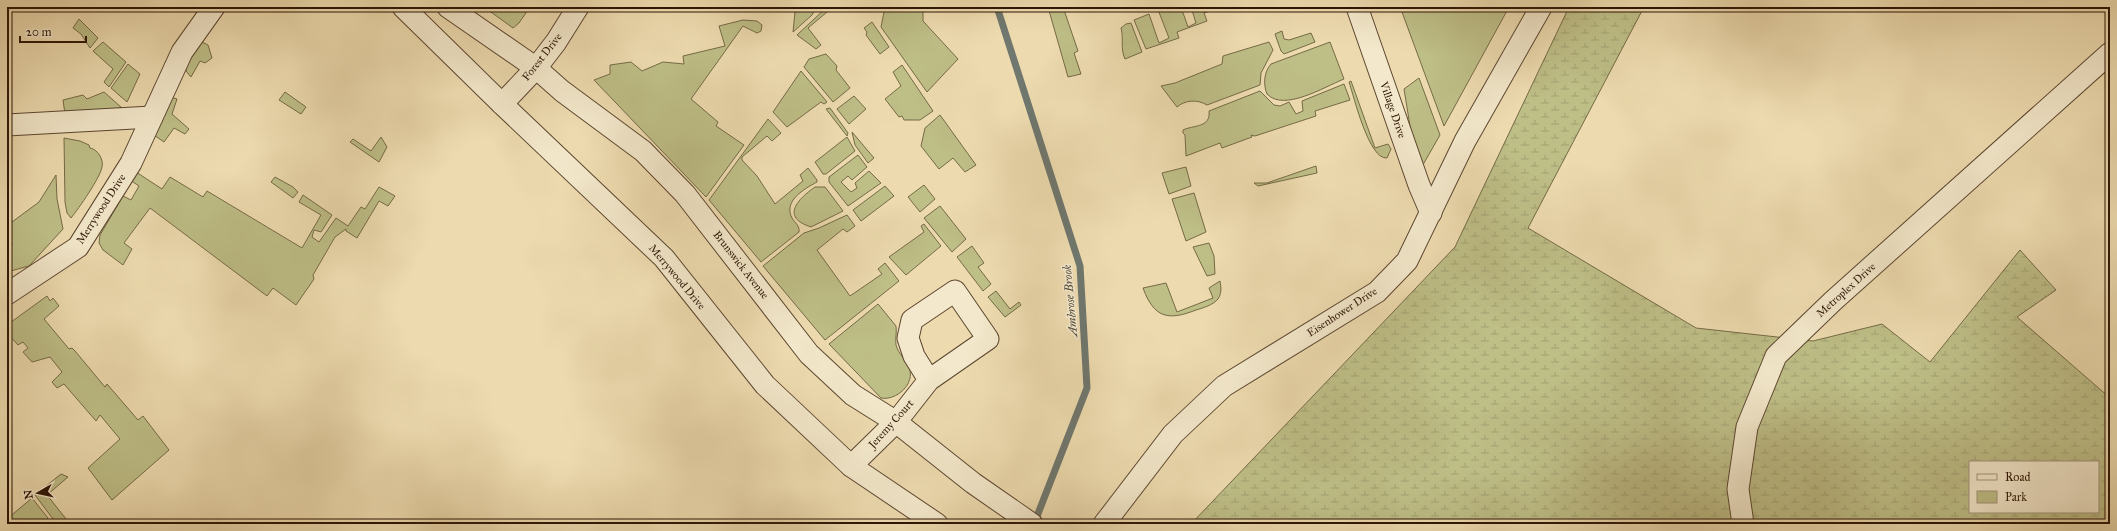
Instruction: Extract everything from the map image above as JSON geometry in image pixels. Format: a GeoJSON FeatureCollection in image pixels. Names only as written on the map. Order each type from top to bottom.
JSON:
{"type":"FeatureCollection","features":[{"type":"Feature","properties":{"kind":"street","name":"Merrywood Drive"},"geometry":{"type":"LineString","coordinates":[[7,294],[78,247],[131,163],[182,52],[214,7]]}},
{"type":"Feature","properties":{"kind":"street","name":"Merrywood Drive"},"geometry":{"type":"LineString","coordinates":[[403,7],[502,104],[664,258],[765,385],[851,466],[937,524]]}},
{"type":"Feature","properties":{"kind":"street","name":"Brunswick Avenue"},"geometry":{"type":"LineString","coordinates":[[448,7],[536,68],[562,91],[648,156],[685,194],[809,354],[853,394],[896,422],[973,483],[1032,524]]}},
{"type":"Feature","properties":{"kind":"street","name":"Forest Drive"},"geometry":{"type":"LineString","coordinates":[[502,104],[536,68],[556,42],[578,7]]}},
{"type":"Feature","properties":{"kind":"street","name":"Village Drive"},"geometry":{"type":"LineString","coordinates":[[1357,7],[1430,213]]}},
{"type":"Feature","properties":{"kind":"street","name":"Eisenhower Drive"},"geometry":{"type":"LineString","coordinates":[[1104,524],[1173,434],[1224,386],[1377,292],[1407,261],[1465,140],[1541,7]]}},
{"type":"Feature","properties":{"kind":"street","name":"Metroplex Drive"},"geometry":{"type":"LineString","coordinates":[[1743,524],[1738,489],[1747,427],[1776,356],[1833,301],[2049,110],[2110,53]]}},
{"type":"Feature","properties":{"kind":"street"},"geometry":{"type":"LineString","coordinates":[[7,125],[152,117]]}},
{"type":"Feature","properties":{"kind":"street","name":"Jeremy Court"},"geometry":{"type":"LineString","coordinates":[[851,466],[896,422],[929,380]]}},
{"type":"Feature","properties":{"kind":"green space"},"geometry":{"type":"Polygon","coordinates":[[[484,7],[530,7],[519,23],[513,28],[484,7]]]}},
{"type":"Feature","properties":{"kind":"green space"},"geometry":{"type":"Polygon","coordinates":[[[816,7],[812,15],[793,32],[795,12],[816,7]]]}},
{"type":"Feature","properties":{"kind":"green space"},"geometry":{"type":"Polygon","coordinates":[[[827,7],[833,7],[808,28],[821,45],[816,49],[797,35],[827,7]]]}},
{"type":"Feature","properties":{"kind":"green space"},"geometry":{"type":"Polygon","coordinates":[[[885,7],[923,7],[923,21],[958,59],[927,92],[881,27],[885,7]]]}},
{"type":"Feature","properties":{"kind":"green space"},"geometry":{"type":"Polygon","coordinates":[[[1048,7],[1063,7],[1078,51],[1074,53],[1081,74],[1068,77],[1048,7]]]}},
{"type":"Feature","properties":{"kind":"green space"},"geometry":{"type":"Polygon","coordinates":[[[1157,7],[1181,7],[1188,27],[1196,23],[1191,7],[1221,7],[1204,13],[1207,21],[1177,32],[1179,38],[1146,49],[1134,20],[1149,14],[1159,43],[1169,38],[1157,7]]]}},
{"type":"Feature","properties":{"kind":"green space"},"geometry":{"type":"Polygon","coordinates":[[[1414,7],[1509,7],[1444,126],[1402,12],[1414,7]]]}},
{"type":"Feature","properties":{"kind":"green space"},"geometry":{"type":"Polygon","coordinates":[[[1569,7],[1644,7],[1528,228],[1696,328],[1813,341],[1882,324],[1930,362],[2020,250],[2056,290],[2017,317],[2110,398],[2110,524],[1191,524],[1455,247],[1569,7]]]}},
{"type":"Feature","properties":{"kind":"green space"},"geometry":{"type":"Polygon","coordinates":[[[79,19],[98,38],[90,48],[81,34],[73,28],[79,19]]]}},
{"type":"Feature","properties":{"kind":"green space"},"geometry":{"type":"Polygon","coordinates":[[[743,20],[757,21],[762,25],[761,31],[757,33],[743,26],[691,99],[718,122],[716,126],[744,145],[706,197],[594,80],[610,74],[610,65],[631,62],[642,71],[663,62],[684,64],[683,56],[725,46],[719,26],[743,20]]]}},
{"type":"Feature","properties":{"kind":"green space"},"geometry":{"type":"Polygon","coordinates":[[[872,22],[889,47],[880,54],[866,35],[867,32],[864,28],[872,22]]]}},
{"type":"Feature","properties":{"kind":"green space"},"geometry":{"type":"Polygon","coordinates":[[[1131,23],[1142,52],[1125,59],[1121,28],[1126,24],[1131,23]]]}},
{"type":"Feature","properties":{"kind":"green space"},"geometry":{"type":"Polygon","coordinates":[[[1282,31],[1284,39],[1289,40],[1311,33],[1315,42],[1284,54],[1281,51],[1275,34],[1282,31]]]}},
{"type":"Feature","properties":{"kind":"green space"},"geometry":{"type":"Polygon","coordinates":[[[103,42],[126,62],[109,87],[104,82],[113,69],[93,51],[103,42]]]}},
{"type":"Feature","properties":{"kind":"green space"},"geometry":{"type":"Polygon","coordinates":[[[202,42],[208,45],[212,58],[205,63],[200,61],[191,77],[186,71],[187,61],[202,42]]]}},
{"type":"Feature","properties":{"kind":"green space"},"geometry":{"type":"Polygon","coordinates":[[[1269,42],[1273,50],[1261,73],[1260,85],[1207,105],[1191,101],[1177,107],[1161,86],[1175,83],[1222,64],[1223,56],[1269,42]]]}},
{"type":"Feature","properties":{"kind":"green space"},"geometry":{"type":"Polygon","coordinates":[[[1330,42],[1344,79],[1315,92],[1294,99],[1274,99],[1267,94],[1265,78],[1271,64],[1330,42]]]}},
{"type":"Feature","properties":{"kind":"green space"},"geometry":{"type":"Polygon","coordinates":[[[826,54],[837,66],[836,70],[850,88],[833,102],[804,67],[809,59],[826,54]]]}},
{"type":"Feature","properties":{"kind":"green space"},"geometry":{"type":"Polygon","coordinates":[[[128,64],[140,74],[127,102],[111,88],[128,64]]]}},
{"type":"Feature","properties":{"kind":"green space"},"geometry":{"type":"Polygon","coordinates":[[[902,65],[933,111],[920,120],[904,120],[902,116],[899,117],[885,99],[901,86],[893,72],[902,65]]]}},
{"type":"Feature","properties":{"kind":"green space"},"geometry":{"type":"Polygon","coordinates":[[[801,71],[827,102],[824,104],[821,102],[787,127],[773,112],[801,71]]]}},
{"type":"Feature","properties":{"kind":"green space"},"geometry":{"type":"Polygon","coordinates":[[[1419,78],[1440,135],[1420,170],[1417,169],[1404,89],[1419,78]]]}},
{"type":"Feature","properties":{"kind":"green space"},"geometry":{"type":"Polygon","coordinates":[[[1351,81],[1375,148],[1388,144],[1391,149],[1387,158],[1380,156],[1368,139],[1349,82],[1351,81]]]}},
{"type":"Feature","properties":{"kind":"green space"},"geometry":{"type":"Polygon","coordinates":[[[1344,84],[1350,100],[1315,111],[1316,116],[1255,136],[1251,135],[1252,137],[1222,148],[1220,143],[1186,156],[1185,135],[1183,130],[1204,123],[1209,116],[1209,111],[1260,91],[1274,105],[1280,106],[1289,102],[1296,114],[1303,111],[1302,101],[1344,84]]]}},
{"type":"Feature","properties":{"kind":"green space"},"geometry":{"type":"Polygon","coordinates":[[[104,92],[122,108],[65,114],[63,100],[83,95],[87,99],[104,92]]]}},
{"type":"Feature","properties":{"kind":"green space"},"geometry":{"type":"Polygon","coordinates":[[[285,92],[306,107],[301,114],[279,100],[285,92]]]}},
{"type":"Feature","properties":{"kind":"green space"},"geometry":{"type":"Polygon","coordinates":[[[854,96],[866,109],[849,124],[837,109],[854,96]]]}},
{"type":"Feature","properties":{"kind":"green space"},"geometry":{"type":"Polygon","coordinates":[[[171,97],[177,99],[172,114],[189,129],[185,134],[174,128],[164,142],[151,133],[171,97]]]}},
{"type":"Feature","properties":{"kind":"green space"},"geometry":{"type":"Polygon","coordinates":[[[830,108],[848,133],[847,136],[826,109],[830,108]]]}},
{"type":"Feature","properties":{"kind":"green space"},"geometry":{"type":"Polygon","coordinates":[[[940,115],[976,165],[965,172],[953,158],[939,169],[921,146],[925,128],[940,115]]]}},
{"type":"Feature","properties":{"kind":"green space"},"geometry":{"type":"Polygon","coordinates":[[[768,119],[781,133],[772,141],[767,136],[742,157],[742,160],[757,176],[775,204],[803,181],[800,175],[808,168],[817,182],[796,196],[790,206],[792,218],[798,226],[799,232],[761,262],[709,200],[768,119]]]}},
{"type":"Feature","properties":{"kind":"green space"},"geometry":{"type":"Polygon","coordinates":[[[852,132],[874,158],[868,163],[855,145],[852,132]]]}},
{"type":"Feature","properties":{"kind":"green space"},"geometry":{"type":"Polygon","coordinates":[[[381,137],[387,147],[379,162],[350,142],[353,139],[371,151],[381,137]]]}},
{"type":"Feature","properties":{"kind":"green space"},"geometry":{"type":"Polygon","coordinates":[[[847,137],[855,151],[826,174],[823,174],[815,162],[847,137]]]}},
{"type":"Feature","properties":{"kind":"green space"},"geometry":{"type":"Polygon","coordinates":[[[64,138],[80,141],[89,145],[90,148],[95,150],[102,161],[102,167],[93,185],[71,218],[67,213],[65,202],[64,138]]]}},
{"type":"Feature","properties":{"kind":"green space"},"geometry":{"type":"Polygon","coordinates":[[[858,155],[867,167],[852,180],[848,176],[841,182],[851,192],[857,188],[855,183],[869,171],[881,183],[848,206],[829,182],[829,177],[858,155]]]}},
{"type":"Feature","properties":{"kind":"green space"},"geometry":{"type":"Polygon","coordinates":[[[1316,166],[1317,173],[1258,186],[1254,183],[1267,183],[1316,166]]]}},
{"type":"Feature","properties":{"kind":"green space"},"geometry":{"type":"Polygon","coordinates":[[[1186,167],[1191,186],[1169,194],[1162,173],[1186,167]]]}},
{"type":"Feature","properties":{"kind":"green space"},"geometry":{"type":"Polygon","coordinates":[[[136,172],[162,189],[170,177],[203,197],[207,191],[302,248],[321,215],[299,202],[303,195],[332,215],[321,232],[314,230],[312,237],[319,242],[336,218],[348,226],[361,207],[365,209],[379,187],[395,196],[388,206],[379,201],[357,238],[346,231],[346,229],[335,237],[313,275],[314,279],[296,305],[273,288],[267,296],[150,208],[124,243],[132,249],[123,265],[103,250],[99,243],[100,235],[123,196],[131,200],[139,186],[130,180],[136,172]]]}},
{"type":"Feature","properties":{"kind":"green space"},"geometry":{"type":"Polygon","coordinates":[[[56,175],[57,199],[63,229],[29,266],[7,272],[7,254],[12,245],[8,225],[39,202],[56,175]]]}},
{"type":"Feature","properties":{"kind":"green space"},"geometry":{"type":"Polygon","coordinates":[[[275,177],[293,187],[298,192],[293,198],[271,182],[275,177]]]}},
{"type":"Feature","properties":{"kind":"green space"},"geometry":{"type":"Polygon","coordinates":[[[924,185],[935,199],[920,212],[908,197],[924,185]]]}},
{"type":"Feature","properties":{"kind":"green space"},"geometry":{"type":"Polygon","coordinates":[[[885,186],[894,196],[861,221],[853,210],[885,186]]]}},
{"type":"Feature","properties":{"kind":"green space"},"geometry":{"type":"Polygon","coordinates":[[[815,187],[825,187],[843,211],[811,227],[802,223],[796,218],[794,213],[798,202],[815,187]]]}},
{"type":"Feature","properties":{"kind":"green space"},"geometry":{"type":"Polygon","coordinates":[[[1194,193],[1206,232],[1186,241],[1172,199],[1194,193]]]}},
{"type":"Feature","properties":{"kind":"green space"},"geometry":{"type":"Polygon","coordinates":[[[940,206],[966,239],[952,252],[924,218],[940,206]]]}},
{"type":"Feature","properties":{"kind":"green space"},"geometry":{"type":"Polygon","coordinates":[[[847,215],[855,226],[847,232],[843,229],[817,250],[850,296],[882,274],[878,269],[885,263],[899,281],[825,340],[763,266],[804,233],[847,215]]]}},
{"type":"Feature","properties":{"kind":"green space"},"geometry":{"type":"Polygon","coordinates":[[[924,224],[941,246],[906,275],[889,257],[924,232],[921,226],[924,224]]]}},
{"type":"Feature","properties":{"kind":"green space"},"geometry":{"type":"Polygon","coordinates":[[[1209,243],[1214,256],[1215,274],[1207,276],[1193,247],[1209,243]]]}},
{"type":"Feature","properties":{"kind":"green space"},"geometry":{"type":"Polygon","coordinates":[[[972,246],[984,263],[978,267],[991,284],[983,291],[957,257],[972,246]]]}},
{"type":"Feature","properties":{"kind":"green space"},"geometry":{"type":"Polygon","coordinates":[[[1220,281],[1221,292],[1218,299],[1211,305],[1186,313],[1170,316],[1157,311],[1152,306],[1143,288],[1166,283],[1177,312],[1213,298],[1209,288],[1220,281]]]}},
{"type":"Feature","properties":{"kind":"green space"},"geometry":{"type":"Polygon","coordinates":[[[996,291],[1010,309],[1019,302],[1021,305],[1005,317],[988,297],[996,291]]]}},
{"type":"Feature","properties":{"kind":"green space"},"geometry":{"type":"Polygon","coordinates":[[[47,296],[50,301],[53,298],[59,306],[44,319],[69,349],[72,348],[75,351],[105,387],[107,384],[138,420],[143,416],[169,450],[112,500],[88,468],[120,439],[100,415],[96,421],[64,384],[57,388],[52,382],[62,372],[50,357],[32,362],[23,352],[28,348],[23,342],[18,345],[8,334],[7,335],[7,325],[47,296]]]}},
{"type":"Feature","properties":{"kind":"green space"},"geometry":{"type":"Polygon","coordinates":[[[878,304],[896,326],[896,345],[898,351],[909,367],[910,373],[910,379],[903,390],[893,397],[887,398],[881,398],[829,344],[878,304]]]}},
{"type":"Feature","properties":{"kind":"green space"},"geometry":{"type":"Polygon","coordinates":[[[61,474],[68,477],[47,495],[70,524],[54,524],[56,520],[53,519],[35,495],[61,474]]]}},
{"type":"Feature","properties":{"kind":"green space"},"geometry":{"type":"Polygon","coordinates":[[[32,498],[48,518],[46,521],[40,524],[28,524],[24,519],[19,524],[7,524],[7,519],[32,498]]]}},
{"type":"Feature","properties":{"kind":"waterway","name":"Ambrose Brook"},"geometry":{"type":"LineString","coordinates":[[997,7],[1080,266],[1087,388],[1034,524]]}}]}
